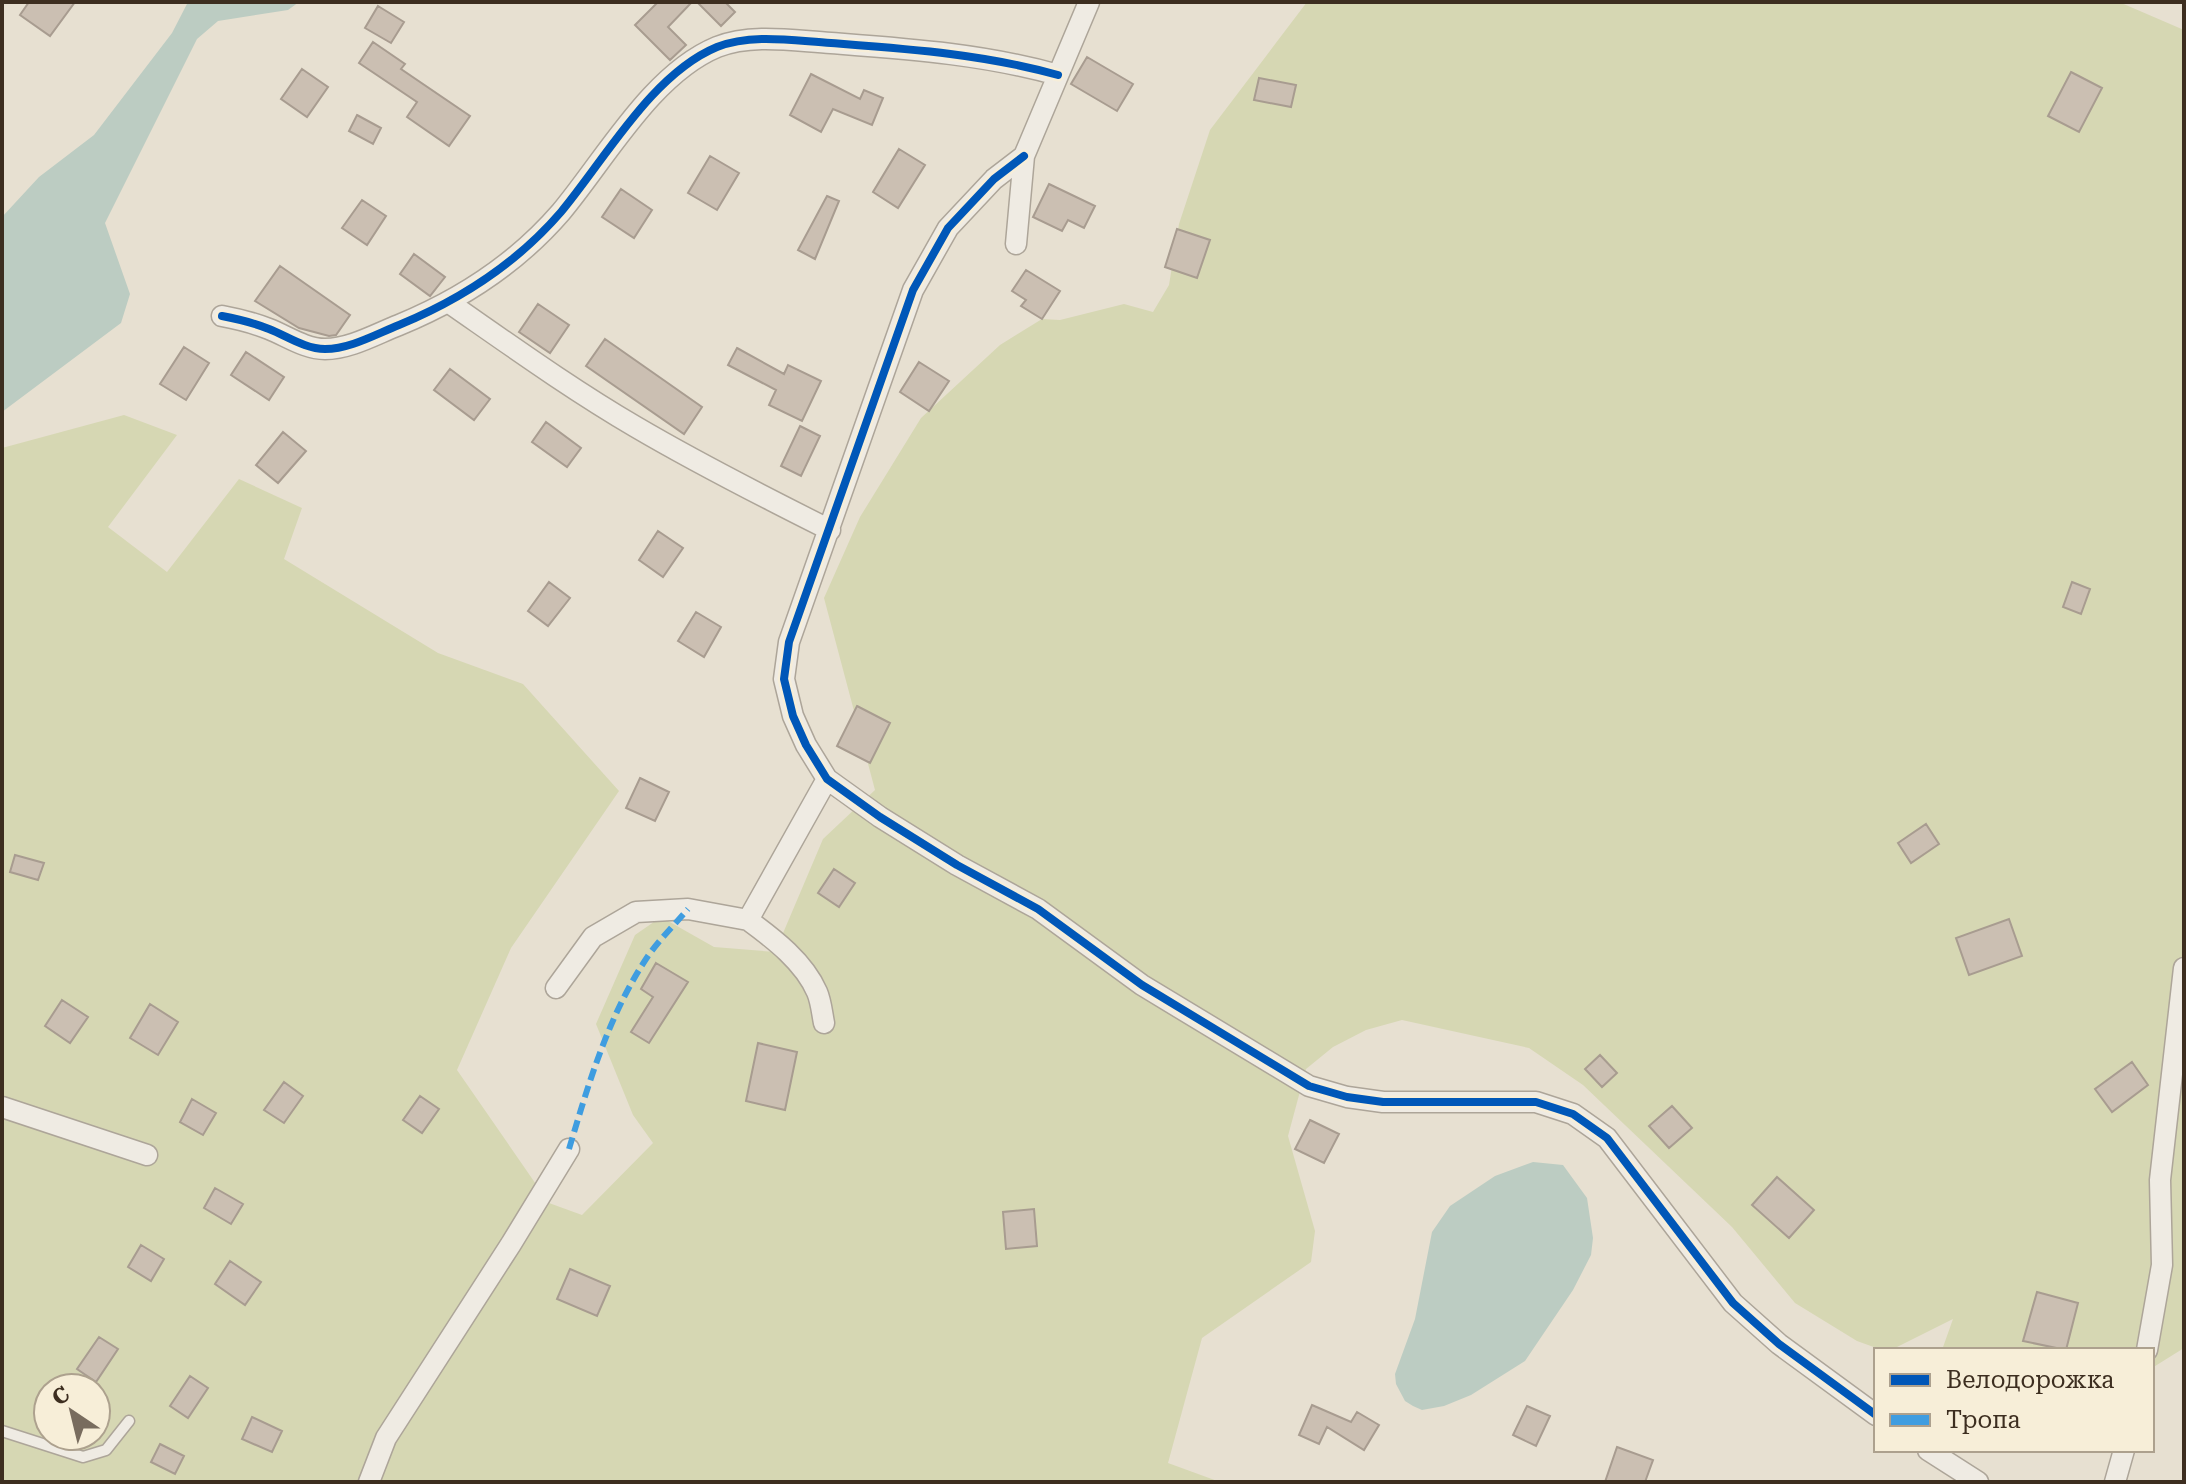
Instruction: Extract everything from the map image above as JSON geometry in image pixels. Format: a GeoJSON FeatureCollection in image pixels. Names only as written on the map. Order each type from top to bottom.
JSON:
{"type":"FeatureCollection","features":[{"type":"Feature","properties":{"kind":"street"},"geometry":{"type":"LineString","coordinates":[[1016,244],[1024,156],[1089,2]]}},
{"type":"Feature","properties":{"kind":"street"},"geometry":{"type":"LineString","coordinates":[[222,316],[258,325],[313,348],[327,349],[350,345],[448,302],[492,276],[536,239],[661,86],[691,60],[721,46],[767,39],[946,52],[1003,61],[1058,75]]}},
{"type":"Feature","properties":{"kind":"street"},"geometry":{"type":"LineString","coordinates":[[1024,156],[994,179],[948,228],[913,290],[789,642],[784,679],[793,716],[827,779],[880,817],[957,865],[1038,909],[1142,985],[1309,1086],[1347,1097],[1383,1102],[1536,1102],[1573,1114],[1607,1138],[1733,1303],[1779,1344],[1874,1414]]}},
{"type":"Feature","properties":{"kind":"street"},"geometry":{"type":"LineString","coordinates":[[448,302],[539,366],[633,425],[730,480],[830,530]]}},
{"type":"Feature","properties":{"kind":"street"},"geometry":{"type":"LineString","coordinates":[[748,920],[827,779]]}},
{"type":"Feature","properties":{"kind":"street"},"geometry":{"type":"LineString","coordinates":[[556,988],[593,937],[636,912],[688,909],[748,920],[779,942],[817,993],[824,1023]]}},
{"type":"Feature","properties":{"kind":"street"},"geometry":{"type":"LineString","coordinates":[[2147,1348],[2162,1265],[2160,1180],[2184,968]]}},
{"type":"Feature","properties":{"kind":"street"},"geometry":{"type":"LineString","coordinates":[[2,1107],[147,1155]]}},
{"type":"Feature","properties":{"kind":"street"},"geometry":{"type":"LineString","coordinates":[[369,1482],[386,1438],[569,1149]]}},
{"type":"Feature","properties":{"kind":"street"},"geometry":{"type":"LineString","coordinates":[[1931,1452],[1978,1482]]}},
{"type":"Feature","properties":{"kind":"street"},"geometry":{"type":"LineString","coordinates":[[2115,1482],[2123,1452]]}},
{"type":"Feature","properties":{"kind":"lane"},"geometry":{"type":"LineString","coordinates":[[2,1431],[83,1457],[106,1450],[129,1421]]}},
{"type":"Feature","properties":{"kind":"green space"},"geometry":{"type":"Polygon","coordinates":[[[1307,2],[2119,2],[2184,30],[2184,1348],[2154,1367],[2154,1348],[1943,1348],[1953,1319],[1895,1348],[1876,1348],[1857,1341],[1795,1303],[1732,1227],[1583,1085],[1529,1048],[1402,1020],[1366,1030],[1333,1047],[1306,1069],[1288,1136],[1315,1231],[1311,1262],[1202,1338],[1168,1463],[1220,1482],[2,1482],[2,448],[124,415],[177,435],[108,527],[167,572],[239,479],[302,508],[284,559],[438,653],[523,684],[619,791],[511,948],[457,1070],[549,1203],[582,1215],[653,1143],[633,1115],[596,1024],[635,935],[661,917],[714,947],[775,952],[823,839],[875,790],[824,598],[860,517],[921,418],[1000,345],[1042,319],[1060,320],[1124,304],[1153,312],[1169,285],[1179,224],[1210,130],[1307,2]]]}},
{"type":"Feature","properties":{"kind":"shaded area"},"geometry":{"type":"Polygon","coordinates":[[[188,2],[299,2],[288,10],[218,21],[197,39],[105,223],[130,294],[121,323],[2,412],[2,217],[39,177],[94,135],[172,33],[188,2]]]}},
{"type":"Feature","properties":{"kind":"shaded area"},"geometry":{"type":"Polygon","coordinates":[[[1533,1162],[1563,1165],[1587,1198],[1593,1238],[1591,1255],[1573,1290],[1525,1361],[1471,1395],[1444,1406],[1422,1410],[1413,1406],[1405,1401],[1396,1384],[1395,1374],[1415,1319],[1432,1232],[1450,1206],[1495,1176],[1533,1162]]]}},
{"type":"Feature","properties":{"kind":"building"},"geometry":{"type":"Polygon","coordinates":[[[29,2],[75,2],[50,36],[20,15],[29,2]]]}},
{"type":"Feature","properties":{"kind":"building"},"geometry":{"type":"Polygon","coordinates":[[[658,2],[692,2],[668,27],[686,45],[670,60],[635,25],[658,2]]]}},
{"type":"Feature","properties":{"kind":"building"},"geometry":{"type":"Polygon","coordinates":[[[697,2],[725,2],[735,12],[721,26],[697,2]]]}},
{"type":"Feature","properties":{"kind":"building"},"geometry":{"type":"Polygon","coordinates":[[[378,6],[404,22],[391,43],[365,28],[378,6]]]}},
{"type":"Feature","properties":{"kind":"building"},"geometry":{"type":"Polygon","coordinates":[[[373,42],[405,64],[401,69],[470,116],[449,146],[407,117],[417,102],[359,63],[373,42]]]}},
{"type":"Feature","properties":{"kind":"building"},"geometry":{"type":"Polygon","coordinates":[[[1087,57],[1133,84],[1117,111],[1071,84],[1087,57]]]}},
{"type":"Feature","properties":{"kind":"building"},"geometry":{"type":"Polygon","coordinates":[[[302,69],[328,87],[307,117],[281,99],[302,69]]]}},
{"type":"Feature","properties":{"kind":"building"},"geometry":{"type":"Polygon","coordinates":[[[2071,72],[2102,88],[2079,132],[2048,116],[2071,72]]]}},
{"type":"Feature","properties":{"kind":"building"},"geometry":{"type":"Polygon","coordinates":[[[811,74],[860,99],[864,90],[883,98],[872,125],[833,109],[821,132],[790,115],[811,74]]]}},
{"type":"Feature","properties":{"kind":"building"},"geometry":{"type":"Polygon","coordinates":[[[1259,78],[1296,85],[1291,107],[1254,100],[1259,78]]]}},
{"type":"Feature","properties":{"kind":"building"},"geometry":{"type":"Polygon","coordinates":[[[357,115],[381,128],[373,144],[349,131],[357,115]]]}},
{"type":"Feature","properties":{"kind":"building"},"geometry":{"type":"Polygon","coordinates":[[[899,149],[925,165],[898,208],[873,192],[899,149]]]}},
{"type":"Feature","properties":{"kind":"building"},"geometry":{"type":"Polygon","coordinates":[[[710,156],[739,173],[717,210],[688,193],[710,156]]]}},
{"type":"Feature","properties":{"kind":"building"},"geometry":{"type":"Polygon","coordinates":[[[1049,184],[1095,206],[1084,228],[1068,220],[1062,231],[1033,217],[1049,184]]]}},
{"type":"Feature","properties":{"kind":"building"},"geometry":{"type":"Polygon","coordinates":[[[621,189],[652,210],[634,238],[602,217],[621,189]]]}},
{"type":"Feature","properties":{"kind":"building"},"geometry":{"type":"Polygon","coordinates":[[[827,196],[839,201],[815,259],[798,250],[827,196]]]}},
{"type":"Feature","properties":{"kind":"building"},"geometry":{"type":"Polygon","coordinates":[[[362,200],[386,216],[367,245],[342,228],[362,200]]]}},
{"type":"Feature","properties":{"kind":"building"},"geometry":{"type":"Polygon","coordinates":[[[1177,229],[1210,240],[1197,278],[1165,267],[1177,229]]]}},
{"type":"Feature","properties":{"kind":"building"},"geometry":{"type":"Polygon","coordinates":[[[414,254],[445,277],[430,296],[400,274],[414,254]]]}},
{"type":"Feature","properties":{"kind":"building"},"geometry":{"type":"Polygon","coordinates":[[[280,266],[350,315],[336,335],[299,328],[255,301],[280,266]]]}},
{"type":"Feature","properties":{"kind":"building"},"geometry":{"type":"Polygon","coordinates":[[[1026,270],[1060,291],[1042,319],[1021,306],[1026,300],[1012,291],[1026,270]]]}},
{"type":"Feature","properties":{"kind":"building"},"geometry":{"type":"Polygon","coordinates":[[[538,304],[569,325],[550,353],[519,332],[538,304]]]}},
{"type":"Feature","properties":{"kind":"building"},"geometry":{"type":"Polygon","coordinates":[[[605,339],[702,407],[684,434],[586,366],[605,339]]]}},
{"type":"Feature","properties":{"kind":"building"},"geometry":{"type":"Polygon","coordinates":[[[184,347],[209,363],[186,400],[160,384],[184,347]]]}},
{"type":"Feature","properties":{"kind":"building"},"geometry":{"type":"Polygon","coordinates":[[[737,348],[784,374],[788,365],[821,381],[802,421],[769,405],[776,390],[728,365],[737,348]]]}},
{"type":"Feature","properties":{"kind":"building"},"geometry":{"type":"Polygon","coordinates":[[[246,352],[284,377],[269,400],[231,375],[246,352]]]}},
{"type":"Feature","properties":{"kind":"building"},"geometry":{"type":"Polygon","coordinates":[[[919,362],[949,381],[929,411],[900,392],[919,362]]]}},
{"type":"Feature","properties":{"kind":"building"},"geometry":{"type":"Polygon","coordinates":[[[450,369],[490,399],[474,420],[434,390],[450,369]]]}},
{"type":"Feature","properties":{"kind":"building"},"geometry":{"type":"Polygon","coordinates":[[[546,422],[581,448],[567,467],[532,442],[546,422]]]}},
{"type":"Feature","properties":{"kind":"building"},"geometry":{"type":"Polygon","coordinates":[[[800,426],[820,436],[801,476],[781,466],[800,426]]]}},
{"type":"Feature","properties":{"kind":"building"},"geometry":{"type":"Polygon","coordinates":[[[283,432],[306,451],[278,483],[256,465],[283,432]]]}},
{"type":"Feature","properties":{"kind":"building"},"geometry":{"type":"Polygon","coordinates":[[[658,531],[683,548],[663,577],[639,560],[658,531]]]}},
{"type":"Feature","properties":{"kind":"building"},"geometry":{"type":"Polygon","coordinates":[[[549,582],[570,598],[548,626],[528,611],[549,582]]]}},
{"type":"Feature","properties":{"kind":"building"},"geometry":{"type":"Polygon","coordinates":[[[2072,582],[2090,589],[2081,614],[2063,607],[2072,582]]]}},
{"type":"Feature","properties":{"kind":"building"},"geometry":{"type":"Polygon","coordinates":[[[696,612],[721,627],[704,657],[678,641],[696,612]]]}},
{"type":"Feature","properties":{"kind":"building"},"geometry":{"type":"Polygon","coordinates":[[[857,706],[890,723],[870,763],[837,746],[857,706]]]}},
{"type":"Feature","properties":{"kind":"building"},"geometry":{"type":"Polygon","coordinates":[[[640,778],[669,792],[655,821],[626,808],[640,778]]]}},
{"type":"Feature","properties":{"kind":"building"},"geometry":{"type":"Polygon","coordinates":[[[1926,824],[1939,844],[1911,863],[1898,843],[1926,824]]]}},
{"type":"Feature","properties":{"kind":"building"},"geometry":{"type":"Polygon","coordinates":[[[15,855],[44,863],[38,880],[10,872],[15,855]]]}},
{"type":"Feature","properties":{"kind":"building"},"geometry":{"type":"Polygon","coordinates":[[[834,869],[855,883],[839,907],[818,893],[834,869]]]}},
{"type":"Feature","properties":{"kind":"building"},"geometry":{"type":"Polygon","coordinates":[[[2009,919],[2022,956],[1969,975],[1956,938],[2009,919]]]}},
{"type":"Feature","properties":{"kind":"building"},"geometry":{"type":"Polygon","coordinates":[[[656,963],[688,982],[649,1043],[631,1032],[653,997],[641,989],[656,963]]]}},
{"type":"Feature","properties":{"kind":"building"},"geometry":{"type":"Polygon","coordinates":[[[62,1000],[88,1017],[70,1043],[45,1026],[62,1000]]]}},
{"type":"Feature","properties":{"kind":"building"},"geometry":{"type":"Polygon","coordinates":[[[150,1004],[178,1022],[158,1055],[130,1038],[150,1004]]]}},
{"type":"Feature","properties":{"kind":"building"},"geometry":{"type":"Polygon","coordinates":[[[758,1043],[797,1052],[785,1110],[746,1101],[758,1043]]]}},
{"type":"Feature","properties":{"kind":"building"},"geometry":{"type":"Polygon","coordinates":[[[1600,1055],[1617,1073],[1602,1087],[1585,1069],[1600,1055]]]}},
{"type":"Feature","properties":{"kind":"building"},"geometry":{"type":"Polygon","coordinates":[[[2132,1062],[2148,1085],[2112,1112],[2095,1089],[2132,1062]]]}},
{"type":"Feature","properties":{"kind":"building"},"geometry":{"type":"Polygon","coordinates":[[[284,1082],[303,1096],[284,1123],[264,1110],[284,1082]]]}},
{"type":"Feature","properties":{"kind":"building"},"geometry":{"type":"Polygon","coordinates":[[[420,1096],[439,1109],[422,1133],[403,1120],[420,1096]]]}},
{"type":"Feature","properties":{"kind":"building"},"geometry":{"type":"Polygon","coordinates":[[[192,1099],[216,1113],[203,1135],[180,1122],[192,1099]]]}},
{"type":"Feature","properties":{"kind":"building"},"geometry":{"type":"Polygon","coordinates":[[[1672,1106],[1692,1128],[1669,1148],[1649,1126],[1672,1106]]]}},
{"type":"Feature","properties":{"kind":"building"},"geometry":{"type":"Polygon","coordinates":[[[1310,1120],[1339,1134],[1324,1163],[1295,1149],[1310,1120]]]}},
{"type":"Feature","properties":{"kind":"building"},"geometry":{"type":"Polygon","coordinates":[[[1777,1177],[1814,1210],[1789,1238],[1752,1205],[1777,1177]]]}},
{"type":"Feature","properties":{"kind":"building"},"geometry":{"type":"Polygon","coordinates":[[[215,1188],[243,1204],[231,1224],[204,1208],[215,1188]]]}},
{"type":"Feature","properties":{"kind":"building"},"geometry":{"type":"Polygon","coordinates":[[[1034,1209],[1037,1246],[1006,1249],[1003,1212],[1034,1209]]]}},
{"type":"Feature","properties":{"kind":"building"},"geometry":{"type":"Polygon","coordinates":[[[141,1245],[164,1259],[151,1281],[128,1267],[141,1245]]]}},
{"type":"Feature","properties":{"kind":"building"},"geometry":{"type":"Polygon","coordinates":[[[230,1261],[261,1282],[245,1305],[215,1284],[230,1261]]]}},
{"type":"Feature","properties":{"kind":"building"},"geometry":{"type":"Polygon","coordinates":[[[570,1269],[610,1286],[597,1316],[557,1299],[570,1269]]]}},
{"type":"Feature","properties":{"kind":"building"},"geometry":{"type":"Polygon","coordinates":[[[2037,1292],[2078,1303],[2067,1348],[2023,1341],[2037,1292]]]}},
{"type":"Feature","properties":{"kind":"building"},"geometry":{"type":"Polygon","coordinates":[[[99,1337],[118,1349],[103,1372],[81,1372],[77,1369],[99,1337]]]}},
{"type":"Feature","properties":{"kind":"building"},"geometry":{"type":"Polygon","coordinates":[[[190,1376],[208,1388],[188,1418],[170,1406],[190,1376]]]}},
{"type":"Feature","properties":{"kind":"building"},"geometry":{"type":"Polygon","coordinates":[[[1312,1405],[1351,1422],[1357,1412],[1379,1425],[1364,1450],[1327,1427],[1319,1444],[1299,1435],[1312,1405]]]}},
{"type":"Feature","properties":{"kind":"building"},"geometry":{"type":"Polygon","coordinates":[[[1527,1406],[1550,1416],[1536,1446],[1513,1435],[1527,1406]]]}},
{"type":"Feature","properties":{"kind":"building"},"geometry":{"type":"Polygon","coordinates":[[[252,1417],[282,1431],[272,1452],[242,1439],[252,1417]]]}},
{"type":"Feature","properties":{"kind":"building"},"geometry":{"type":"Polygon","coordinates":[[[160,1444],[184,1456],[175,1474],[151,1462],[160,1444]]]}},
{"type":"Feature","properties":{"kind":"building"},"geometry":{"type":"Polygon","coordinates":[[[1617,1447],[1653,1460],[1645,1482],[1605,1482],[1617,1447]]]}},
{"type":"Feature","properties":{"kind":"marked path"},"geometry":{"type":"LineString","coordinates":[[569,1149],[593,1074],[622,1001],[648,956],[688,909]]}},
{"type":"Feature","properties":{"kind":"cycle path"},"geometry":{"type":"LineString","coordinates":[[222,316],[246,321],[310,347],[325,349],[344,347],[363,340],[445,304],[487,278],[526,248],[561,212],[632,119],[672,77],[693,60],[730,43],[774,39],[917,50],[974,57],[1058,75]]}},
{"type":"Feature","properties":{"kind":"cycle path"},"geometry":{"type":"LineString","coordinates":[[1024,156],[994,179],[948,228],[913,290],[789,642],[784,679],[793,716],[827,779],[880,817],[957,865],[1038,909],[1142,985],[1309,1086],[1347,1097],[1383,1102],[1536,1102],[1573,1114],[1607,1138],[1733,1303],[1779,1344],[1874,1414]]}}]}
